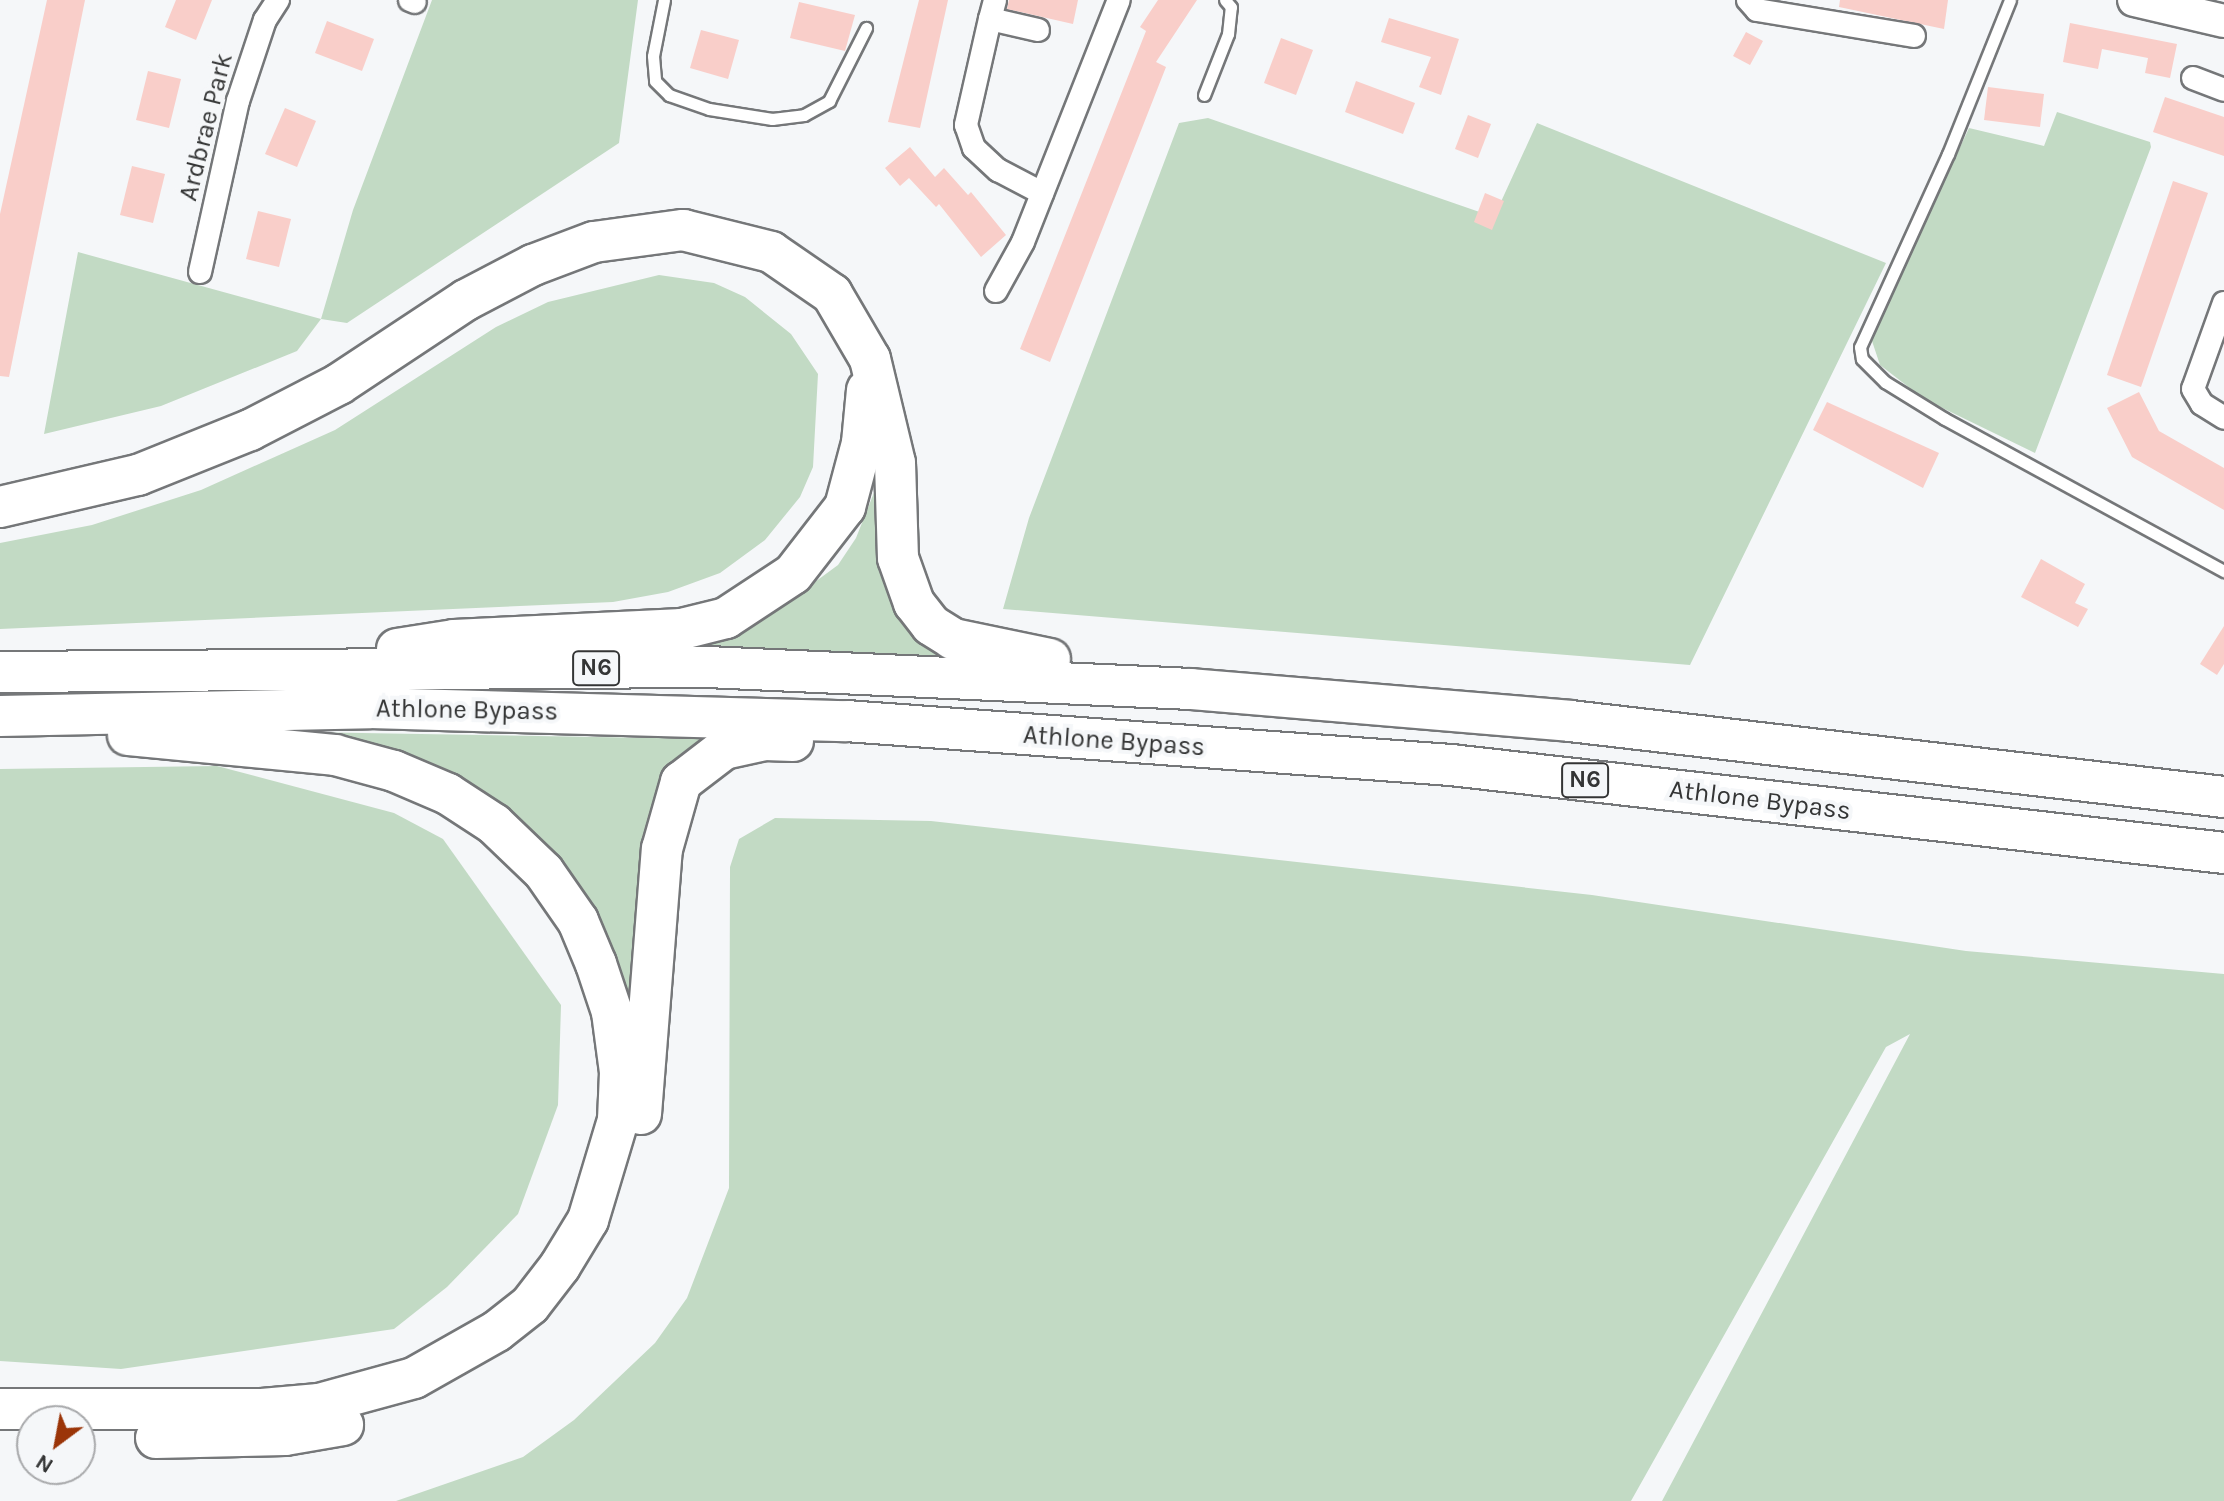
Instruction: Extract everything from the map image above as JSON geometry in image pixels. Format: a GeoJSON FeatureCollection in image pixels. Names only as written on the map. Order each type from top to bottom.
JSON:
{"type":"FeatureCollection","features":[{"type":"Feature","properties":{"kind":"highway"},"geometry":{"type":"LineString","coordinates":[[0,507],[138,475],[250,430],[339,384],[466,300],[533,265],[594,242],[644,232],[683,230],[771,252],[832,294],[870,359],[895,463],[898,558],[914,603],[931,625],[953,639],[995,651],[1191,689]]}},
{"type":"Feature","properties":{"kind":"highway"},"geometry":{"type":"LineString","coordinates":[[266,670],[454,640],[682,629],[726,618],[793,574],[845,507],[862,443],[870,359]]}},
{"type":"Feature","properties":{"kind":"highway","name":"Athlone Bypass"},"geometry":{"type":"LineString","coordinates":[[0,672],[707,667],[1191,689],[1570,721],[2224,797]]}},
{"type":"Feature","properties":{"kind":"highway","name":"Athlone Bypass"},"geometry":{"type":"LineString","coordinates":[[0,716],[370,708],[846,721],[1451,765],[2224,853]]}},
{"type":"Feature","properties":{"kind":"highway"},"geometry":{"type":"LineString","coordinates":[[0,723],[335,755],[394,771],[448,794],[494,824],[544,872],[578,921],[612,1012],[620,1072],[618,1120],[588,1220],[530,1305],[457,1357],[414,1378],[319,1404],[195,1412],[0,1409]]}},
{"type":"Feature","properties":{"kind":"highway"},"geometry":{"type":"LineString","coordinates":[[96,1437],[224,1440],[355,1422],[425,1401],[513,1350],[560,1307],[598,1256],[627,1189],[644,1089],[662,849],[681,782],[724,749],[765,740],[863,742],[944,729]]}},
{"type":"Feature","properties":{"kind":"main road"},"geometry":{"type":"LineString","coordinates":[[2134,0],[2224,21]]}},
{"type":"Feature","properties":{"kind":"street","name":"Ardbrae Park"},"geometry":{"type":"LineString","coordinates":[[200,272],[238,101],[265,20],[278,0]]}},
{"type":"Feature","properties":{"kind":"street"},"geometry":{"type":"LineString","coordinates":[[996,291],[1042,193],[1119,0]]}},
{"type":"Feature","properties":{"kind":"street"},"geometry":{"type":"LineString","coordinates":[[1748,0],[1757,10],[1914,36]]}},
{"type":"Feature","properties":{"kind":"street"},"geometry":{"type":"LineString","coordinates":[[1038,30],[992,10],[966,107],[968,137],[1009,179],[1042,193]]}},
{"type":"Feature","properties":{"kind":"street"},"geometry":{"type":"LineString","coordinates":[[2193,78],[2224,90]]}},
{"type":"Feature","properties":{"kind":"street"},"geometry":{"type":"LineString","coordinates":[[2223,311],[2193,389],[2202,404],[2224,418]]}},
{"type":"Feature","properties":{"kind":"lane"},"geometry":{"type":"LineString","coordinates":[[664,0],[653,56],[655,81],[669,95],[709,109],[772,119],[804,115],[829,101],[866,28]]}},
{"type":"Feature","properties":{"kind":"lane"},"geometry":{"type":"LineString","coordinates":[[1204,95],[1228,34],[1231,7],[1225,0]]}},
{"type":"Feature","properties":{"kind":"lane"},"geometry":{"type":"LineString","coordinates":[[2010,0],[1860,347],[1862,359],[1885,382],[1945,419],[2224,571]]}},
{"type":"Feature","properties":{"kind":"green space"},"geometry":{"type":"Polygon","coordinates":[[[432,0],[638,0],[619,143],[347,323],[321,319],[353,210],[432,0]]]}},
{"type":"Feature","properties":{"kind":"green space"},"geometry":{"type":"Polygon","coordinates":[[[2057,112],[2150,142],[2151,147],[2035,453],[1924,399],[1880,365],[1871,338],[1969,128],[2044,146],[2057,112]]]}},
{"type":"Feature","properties":{"kind":"green space"},"geometry":{"type":"Polygon","coordinates":[[[1208,118],[1494,217],[1537,123],[1886,263],[1690,665],[1003,609],[1029,518],[1179,123],[1208,118]]]}},
{"type":"Feature","properties":{"kind":"green space"},"geometry":{"type":"Polygon","coordinates":[[[78,252],[321,319],[297,351],[161,406],[44,434],[78,252]]]}},
{"type":"Feature","properties":{"kind":"green space"},"geometry":{"type":"Polygon","coordinates":[[[659,275],[714,283],[745,297],[791,334],[818,374],[813,467],[800,497],[765,540],[720,573],[668,592],[613,602],[0,629],[0,543],[92,525],[201,490],[335,430],[496,327],[548,302],[659,275]]]}},
{"type":"Feature","properties":{"kind":"green space"},"geometry":{"type":"Polygon","coordinates":[[[881,475],[885,583],[904,620],[950,656],[690,648],[766,618],[838,565],[856,538],[881,475]]]}},
{"type":"Feature","properties":{"kind":"green space"},"geometry":{"type":"Polygon","coordinates":[[[302,732],[712,739],[694,756],[636,1068],[563,867],[302,732]]]}},
{"type":"Feature","properties":{"kind":"green space"},"geometry":{"type":"Polygon","coordinates":[[[217,766],[394,813],[443,839],[561,1005],[558,1105],[518,1214],[447,1287],[394,1329],[121,1369],[0,1361],[0,769],[217,766]]]}},
{"type":"Feature","properties":{"kind":"green space"},"geometry":{"type":"Polygon","coordinates":[[[775,818],[931,821],[1592,895],[1966,951],[2224,974],[2224,1501],[1662,1501],[1910,1034],[1886,1047],[1631,1501],[396,1501],[523,1457],[574,1420],[655,1343],[687,1298],[729,1188],[730,867],[739,839],[775,818]]]}},
{"type":"Feature","properties":{"kind":"building"},"geometry":{"type":"Polygon","coordinates":[[[47,0],[85,0],[9,377],[0,376],[0,214],[47,0]]]}},
{"type":"Feature","properties":{"kind":"building"},"geometry":{"type":"Polygon","coordinates":[[[176,0],[212,0],[196,40],[165,27],[176,0]]]}},
{"type":"Feature","properties":{"kind":"building"},"geometry":{"type":"Polygon","coordinates":[[[919,0],[948,0],[920,128],[888,122],[919,0]]]}},
{"type":"Feature","properties":{"kind":"building"},"geometry":{"type":"Polygon","coordinates":[[[1009,0],[1078,0],[1073,24],[1007,9],[1009,0]]]}},
{"type":"Feature","properties":{"kind":"building"},"geometry":{"type":"Polygon","coordinates":[[[1158,0],[1197,0],[1156,62],[1166,67],[1050,362],[1020,349],[1146,31],[1140,27],[1158,0]]]}},
{"type":"Feature","properties":{"kind":"building"},"geometry":{"type":"Polygon","coordinates":[[[1840,0],[1948,0],[1944,29],[1839,7],[1840,0]]]}},
{"type":"Feature","properties":{"kind":"building"},"geometry":{"type":"Polygon","coordinates":[[[799,2],[855,15],[845,51],[790,38],[799,2]]]}},
{"type":"Feature","properties":{"kind":"building"},"geometry":{"type":"Polygon","coordinates":[[[1389,18],[1459,39],[1441,95],[1419,87],[1431,57],[1381,42],[1389,18]]]}},
{"type":"Feature","properties":{"kind":"building"},"geometry":{"type":"Polygon","coordinates":[[[327,21],[374,39],[362,71],[315,53],[327,21]]]}},
{"type":"Feature","properties":{"kind":"building"},"geometry":{"type":"Polygon","coordinates":[[[2070,23],[2177,44],[2170,78],[2145,73],[2148,58],[2102,49],[2098,69],[2063,62],[2070,23]]]}},
{"type":"Feature","properties":{"kind":"building"},"geometry":{"type":"Polygon","coordinates":[[[701,30],[739,40],[728,79],[690,68],[701,30]]]}},
{"type":"Feature","properties":{"kind":"building"},"geometry":{"type":"Polygon","coordinates":[[[1746,32],[1763,41],[1750,65],[1733,56],[1746,32]]]}},
{"type":"Feature","properties":{"kind":"building"},"geometry":{"type":"Polygon","coordinates":[[[1281,38],[1313,50],[1296,95],[1264,83],[1281,38]]]}},
{"type":"Feature","properties":{"kind":"building"},"geometry":{"type":"Polygon","coordinates":[[[148,71],[181,79],[169,128],[136,120],[148,71]]]}},
{"type":"Feature","properties":{"kind":"building"},"geometry":{"type":"Polygon","coordinates":[[[1356,81],[1415,103],[1403,134],[1345,112],[1356,81]]]}},
{"type":"Feature","properties":{"kind":"building"},"geometry":{"type":"Polygon","coordinates":[[[1988,87],[2044,94],[2040,127],[1984,120],[1988,87]]]}},
{"type":"Feature","properties":{"kind":"building"},"geometry":{"type":"Polygon","coordinates":[[[2165,97],[2224,117],[2224,156],[2153,132],[2165,97]]]}},
{"type":"Feature","properties":{"kind":"building"},"geometry":{"type":"Polygon","coordinates":[[[285,108],[316,121],[297,167],[265,154],[285,108]]]}},
{"type":"Feature","properties":{"kind":"building"},"geometry":{"type":"Polygon","coordinates":[[[1468,115],[1491,124],[1478,158],[1455,149],[1468,115]]]}},
{"type":"Feature","properties":{"kind":"building"},"geometry":{"type":"Polygon","coordinates":[[[910,147],[935,177],[944,168],[968,195],[971,192],[1006,235],[981,257],[939,204],[936,207],[909,178],[900,186],[885,168],[910,147]]]}},
{"type":"Feature","properties":{"kind":"building"},"geometry":{"type":"Polygon","coordinates":[[[132,166],[165,174],[153,223],[120,215],[132,166]]]}},
{"type":"Feature","properties":{"kind":"building"},"geometry":{"type":"Polygon","coordinates":[[[2173,181],[2208,193],[2141,387],[2107,375],[2173,181]]]}},
{"type":"Feature","properties":{"kind":"building"},"geometry":{"type":"Polygon","coordinates":[[[1485,193],[1504,201],[1492,230],[1474,222],[1485,193]]]}},
{"type":"Feature","properties":{"kind":"building"},"geometry":{"type":"Polygon","coordinates":[[[258,211],[291,219],[279,267],[246,259],[258,211]]]}},
{"type":"Feature","properties":{"kind":"building"},"geometry":{"type":"Polygon","coordinates":[[[2139,392],[2159,431],[2224,468],[2224,510],[2132,457],[2107,408],[2139,392]]]}},
{"type":"Feature","properties":{"kind":"building"},"geometry":{"type":"Polygon","coordinates":[[[1827,402],[1939,453],[1923,488],[1813,430],[1827,402]]]}},
{"type":"Feature","properties":{"kind":"building"},"geometry":{"type":"Polygon","coordinates":[[[2041,559],[2085,584],[2075,603],[2088,609],[2078,627],[2021,597],[2041,559]]]}},
{"type":"Feature","properties":{"kind":"building"},"geometry":{"type":"Polygon","coordinates":[[[2224,626],[2224,664],[2217,675],[2200,664],[2224,626]]]}}]}
